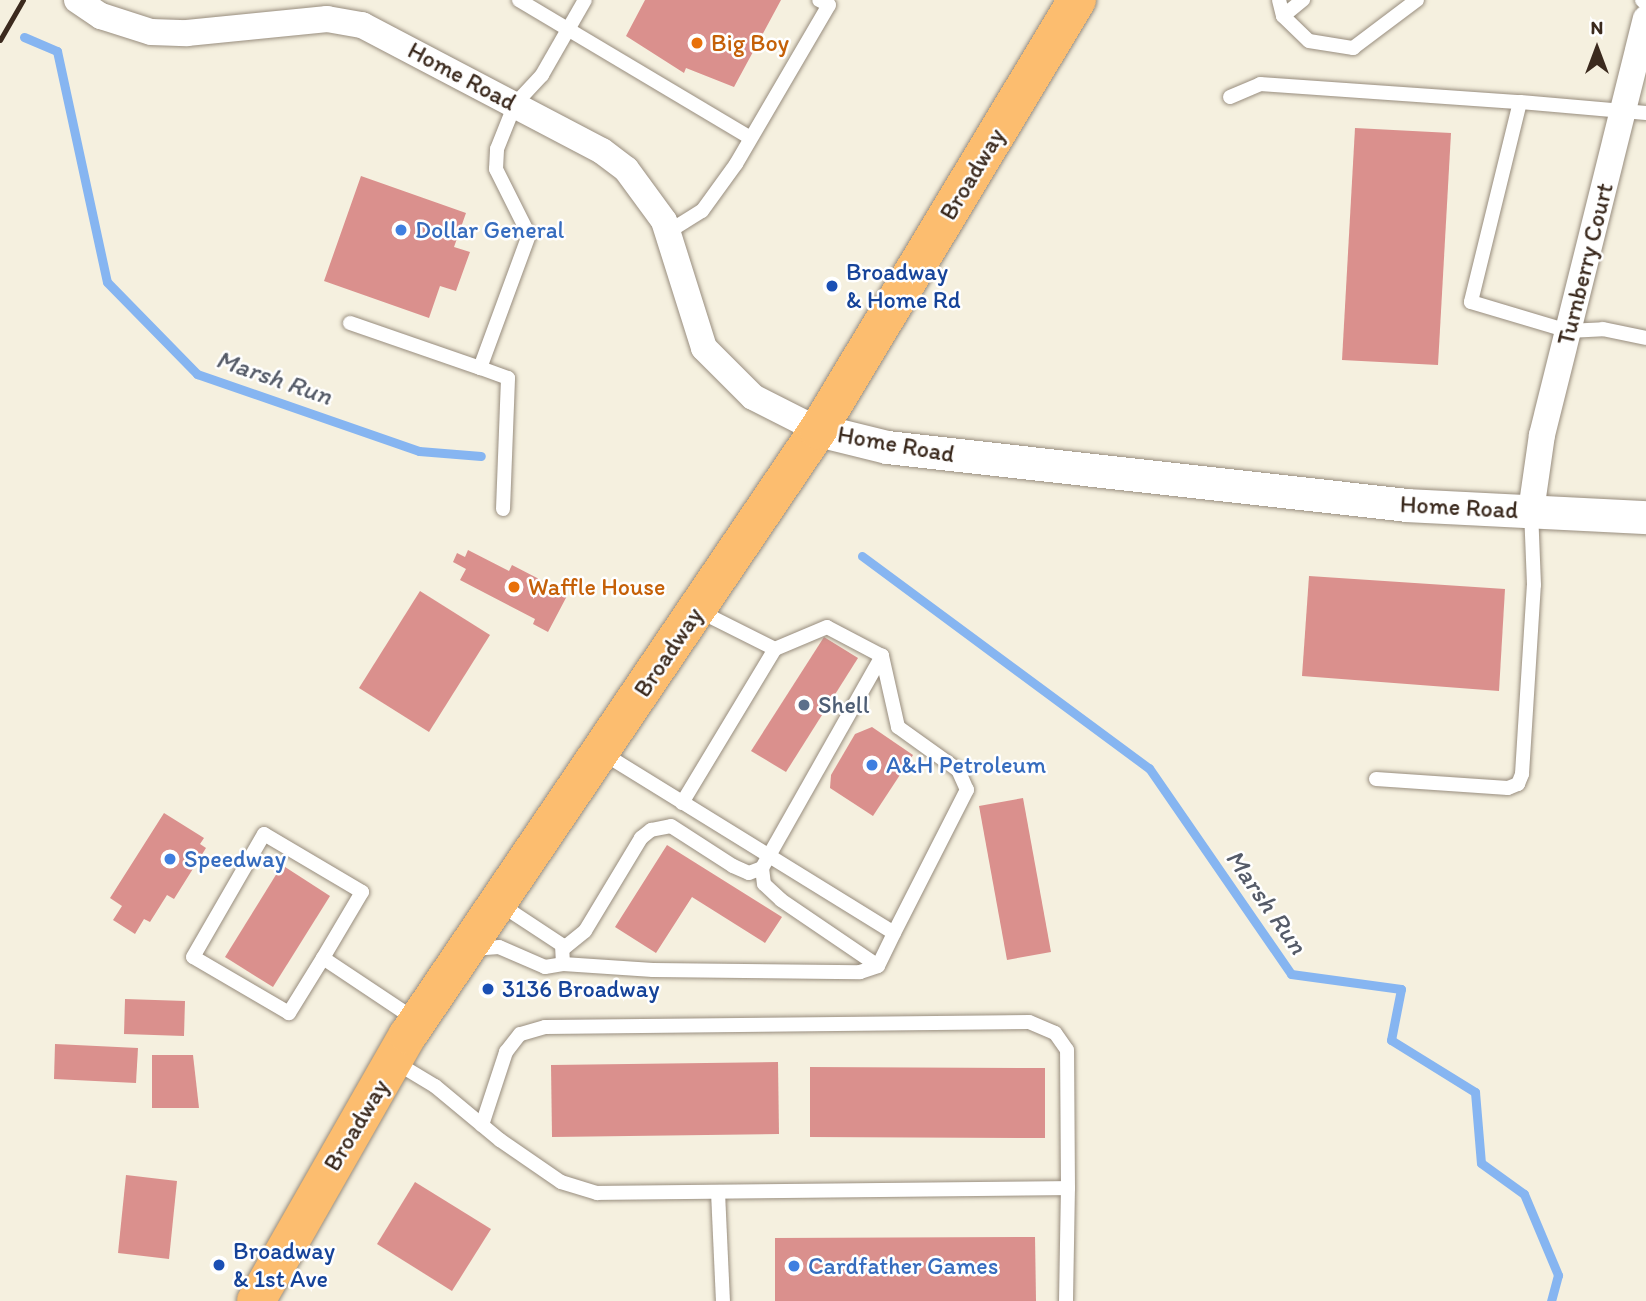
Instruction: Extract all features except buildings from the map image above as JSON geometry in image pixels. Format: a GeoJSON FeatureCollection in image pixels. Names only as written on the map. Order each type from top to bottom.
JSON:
{"type":"FeatureCollection","features":[{"type":"Feature","properties":{"kind":"main road","name":"Broadway"},"geometry":{"type":"LineString","coordinates":[[256,1301],[418,1021],[818,430],[1076,0]]}},
{"type":"Feature","properties":{"kind":"street","name":"Home Road"},"geometry":{"type":"LineString","coordinates":[[81,3],[151,32],[187,33],[327,19],[362,25],[611,156],[648,194],[668,232],[704,348],[753,397],[818,430],[901,449],[1407,505],[1646,517]]}},
{"type":"Feature","properties":{"kind":"street","name":"Turnberry Court"},"geometry":{"type":"LineString","coordinates":[[1531,510],[1542,435],[1568,331],[1634,112],[1646,19]]}},
{"type":"Feature","properties":{"kind":"lane"},"geometry":{"type":"LineString","coordinates":[[519,0],[749,137]]}},
{"type":"Feature","properties":{"kind":"lane"},"geometry":{"type":"LineString","coordinates":[[480,368],[529,235],[496,169],[497,149],[515,104],[542,75],[585,0]]}},
{"type":"Feature","properties":{"kind":"lane"},"geometry":{"type":"LineString","coordinates":[[1279,0],[1283,16],[1309,41],[1353,48],[1417,0]]}},
{"type":"Feature","properties":{"kind":"lane"},"geometry":{"type":"LineString","coordinates":[[1283,16],[1304,0]]}},
{"type":"Feature","properties":{"kind":"lane"},"geometry":{"type":"LineString","coordinates":[[1642,0],[1646,4]]}},
{"type":"Feature","properties":{"kind":"lane"},"geometry":{"type":"LineString","coordinates":[[668,232],[702,211],[749,137],[824,3]]}},
{"type":"Feature","properties":{"kind":"lane"},"geometry":{"type":"LineString","coordinates":[[1230,97],[1260,84],[1634,112]]}},
{"type":"Feature","properties":{"kind":"lane"},"geometry":{"type":"LineString","coordinates":[[1520,102],[1471,302],[1568,331],[1603,329],[1646,338]]}},
{"type":"Feature","properties":{"kind":"lane"},"geometry":{"type":"LineString","coordinates":[[350,323],[508,378],[503,509]]}},
{"type":"Feature","properties":{"kind":"lane"},"geometry":{"type":"LineString","coordinates":[[1376,779],[1508,788],[1518,784],[1522,774],[1534,585],[1531,510]]}},
{"type":"Feature","properties":{"kind":"lane"},"geometry":{"type":"LineString","coordinates":[[696,610],[775,649]]}},
{"type":"Feature","properties":{"kind":"lane"},"geometry":{"type":"LineString","coordinates":[[464,952],[499,947],[545,967],[563,964],[694,971],[860,972],[878,967],[967,790],[958,770],[898,727],[882,656],[827,626],[775,649],[682,803]]}},
{"type":"Feature","properties":{"kind":"lane"},"geometry":{"type":"LineString","coordinates":[[878,967],[781,900],[764,884],[762,868],[882,656]]}},
{"type":"Feature","properties":{"kind":"lane"},"geometry":{"type":"LineString","coordinates":[[600,752],[894,933]]}},
{"type":"Feature","properties":{"kind":"lane"},"geometry":{"type":"LineString","coordinates":[[563,964],[564,948],[585,931],[641,838],[651,830],[671,826],[733,866],[749,873],[762,868]]}},
{"type":"Feature","properties":{"kind":"lane"},"geometry":{"type":"LineString","coordinates":[[264,834],[362,892],[323,958],[289,1013],[193,957],[264,834]]}},
{"type":"Feature","properties":{"kind":"lane"},"geometry":{"type":"LineString","coordinates":[[497,903],[564,948]]}},
{"type":"Feature","properties":{"kind":"lane"},"geometry":{"type":"LineString","coordinates":[[323,958],[418,1021]]}},
{"type":"Feature","properties":{"kind":"lane"},"geometry":{"type":"LineString","coordinates":[[482,1125],[506,1052],[520,1034],[545,1027],[1029,1022],[1055,1032],[1067,1050],[1066,1301]]}},
{"type":"Feature","properties":{"kind":"lane"},"geometry":{"type":"LineString","coordinates":[[394,1061],[435,1086],[482,1125],[561,1182],[597,1193],[1068,1188]]}},
{"type":"Feature","properties":{"kind":"lane"},"geometry":{"type":"LineString","coordinates":[[718,1192],[723,1301]]}},
{"type":"Feature","properties":{"kind":"waterway","name":"Marsh Run"},"geometry":{"type":"LineString","coordinates":[[24,37],[57,51],[107,282],[197,374],[419,451],[481,456]]}},
{"type":"Feature","properties":{"kind":"waterway","name":"Marsh Run"},"geometry":{"type":"LineString","coordinates":[[862,556],[1149,768],[1291,974],[1401,989],[1391,1040],[1475,1092],[1481,1163],[1524,1194],[1558,1275],[1551,1301]]}},
{"type":"Feature","properties":{"kind":"railway"},"geometry":{"type":"LineString","coordinates":[[0,40],[23,0]]}},
{"type":"Feature","properties":{"kind":"place","name":"Big Boy"},"geometry":{"type":"Point","coordinates":[697,43]}},
{"type":"Feature","properties":{"kind":"place","name":"Dollar General"},"geometry":{"type":"Point","coordinates":[401,230]}},
{"type":"Feature","properties":{"kind":"place","name":"Broadway & Home Rd"},"geometry":{"type":"Point","coordinates":[832,286]}},
{"type":"Feature","properties":{"kind":"place","name":"Waffle House"},"geometry":{"type":"Point","coordinates":[514,587]}},
{"type":"Feature","properties":{"kind":"place","name":"Shell"},"geometry":{"type":"Point","coordinates":[804,705]}},
{"type":"Feature","properties":{"kind":"place","name":"A&H Petroleum"},"geometry":{"type":"Point","coordinates":[872,765]}},
{"type":"Feature","properties":{"kind":"place","name":"Speedway"},"geometry":{"type":"Point","coordinates":[170,859]}},
{"type":"Feature","properties":{"kind":"place","name":"3136 Broadway"},"geometry":{"type":"Point","coordinates":[488,989]}},
{"type":"Feature","properties":{"kind":"place","name":"Broadway & 1st Ave"},"geometry":{"type":"Point","coordinates":[219,1265]}},
{"type":"Feature","properties":{"kind":"place","name":"Cardfather Games"},"geometry":{"type":"Point","coordinates":[794,1266]}}]}
